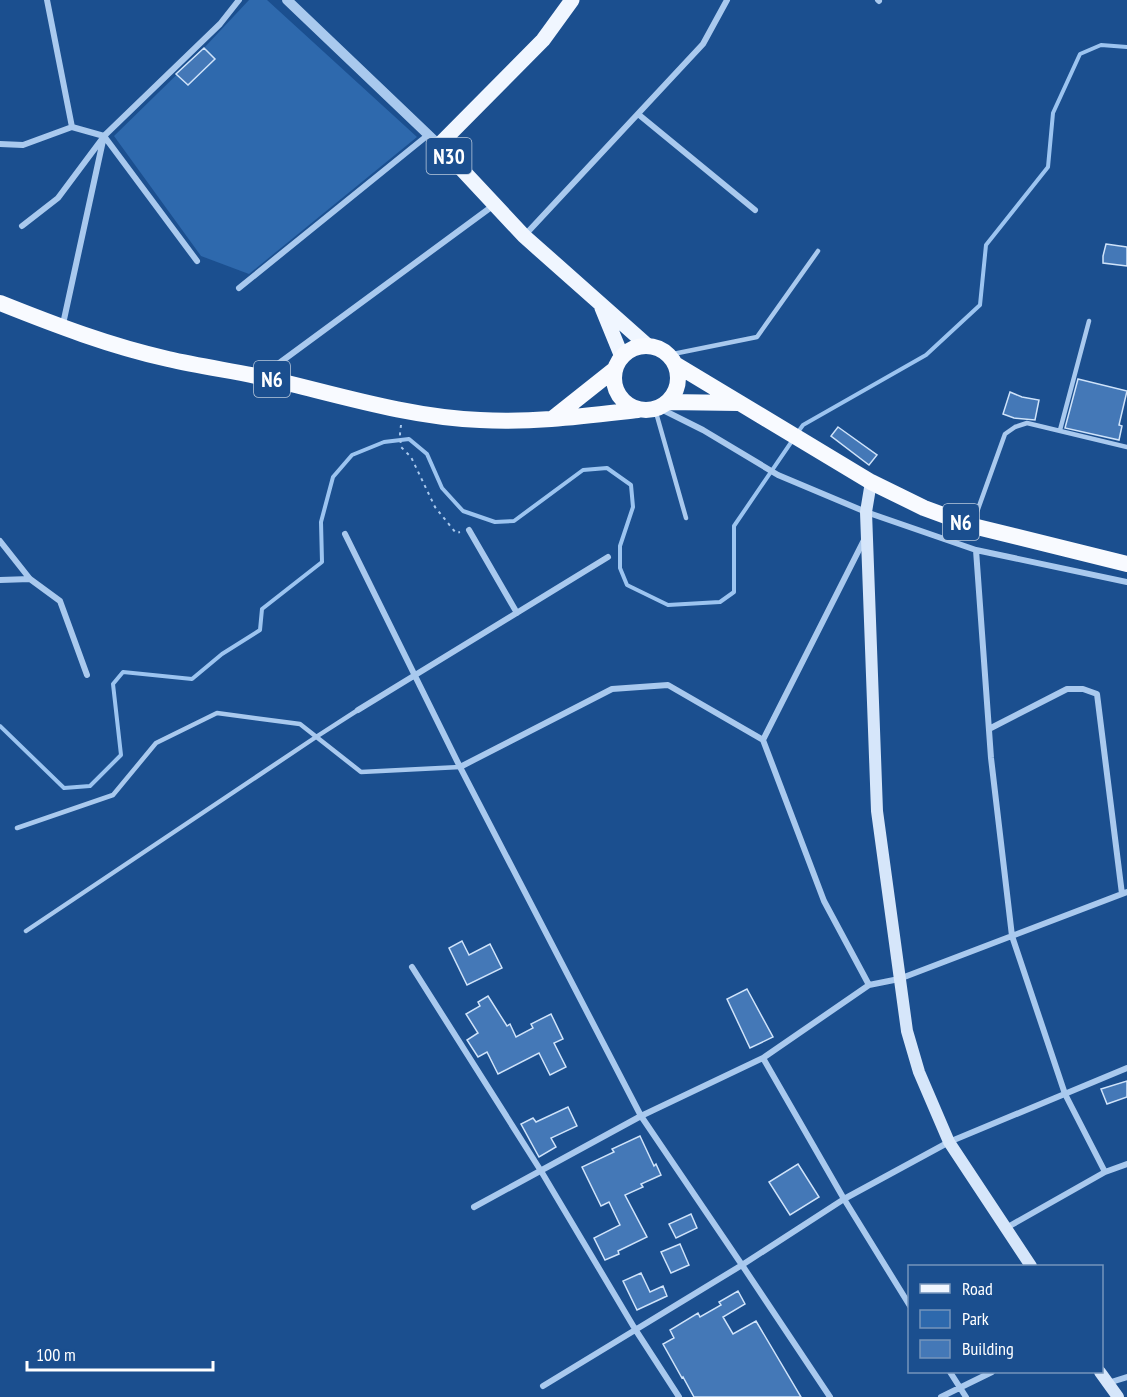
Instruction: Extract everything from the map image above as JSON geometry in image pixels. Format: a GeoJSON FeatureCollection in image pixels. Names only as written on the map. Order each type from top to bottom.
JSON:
{"type":"FeatureCollection","features":[{"type":"Feature","properties":{"kind":"highway","name":"N6"},"geometry":{"type":"LineString","coordinates":[[0,303],[62,328],[167,359],[439,416],[479,420],[551,419],[655,407],[741,403]]}},
{"type":"Feature","properties":{"kind":"highway","name":"N6"},"geometry":{"type":"LineString","coordinates":[[648,346],[659,349],[672,360],[807,445],[871,482],[924,508],[973,526],[1127,564]]}},
{"type":"Feature","properties":{"kind":"highway"},"geometry":{"type":"LineString","coordinates":[[551,419],[619,363],[629,350],[648,346]]}},
{"type":"Feature","properties":{"kind":"highway"},"geometry":{"type":"LineString","coordinates":[[619,363],[614,383],[620,397],[630,407],[655,407],[674,394],[678,374],[672,360]]}},
{"type":"Feature","properties":{"kind":"main road","name":"N30"},"geometry":{"type":"LineString","coordinates":[[572,0],[543,40],[433,140],[524,236],[648,346]]}},
{"type":"Feature","properties":{"kind":"main road","name":"N30"},"geometry":{"type":"LineString","coordinates":[[601,305],[619,363]]}},
{"type":"Feature","properties":{"kind":"main road"},"geometry":{"type":"LineString","coordinates":[[871,482],[866,512],[877,811],[907,1031],[919,1072],[949,1142],[1030,1265]]}},
{"type":"Feature","properties":{"kind":"main road"},"geometry":{"type":"LineString","coordinates":[[1101,1373],[1118,1397]]}},
{"type":"Feature","properties":{"kind":"street"},"geometry":{"type":"LineString","coordinates":[[47,0],[72,127]]}},
{"type":"Feature","properties":{"kind":"street"},"geometry":{"type":"LineString","coordinates":[[22,226],[58,198],[104,136],[220,24],[239,0]]}},
{"type":"Feature","properties":{"kind":"street"},"geometry":{"type":"LineString","coordinates":[[239,288],[433,140],[287,0]]}},
{"type":"Feature","properties":{"kind":"street"},"geometry":{"type":"LineString","coordinates":[[524,236],[703,44],[727,0]]}},
{"type":"Feature","properties":{"kind":"street"},"geometry":{"type":"LineString","coordinates":[[638,114],[755,210]]}},
{"type":"Feature","properties":{"kind":"street"},"geometry":{"type":"LineString","coordinates":[[0,144],[23,145],[72,127],[104,136],[197,261]]}},
{"type":"Feature","properties":{"kind":"street"},"geometry":{"type":"LineString","coordinates":[[62,328],[104,136]]}},
{"type":"Feature","properties":{"kind":"street"},"geometry":{"type":"LineString","coordinates":[[261,377],[495,204]]}},
{"type":"Feature","properties":{"kind":"street"},"geometry":{"type":"LineString","coordinates":[[655,407],[703,430],[778,475],[866,512],[976,550],[1127,582]]}},
{"type":"Feature","properties":{"kind":"street"},"geometry":{"type":"LineString","coordinates":[[469,530],[517,613]]}},
{"type":"Feature","properties":{"kind":"street"},"geometry":{"type":"LineString","coordinates":[[345,534],[460,767],[641,1116],[830,1397]]}},
{"type":"Feature","properties":{"kind":"street"},"geometry":{"type":"LineString","coordinates":[[763,740],[867,534]]}},
{"type":"Feature","properties":{"kind":"street"},"geometry":{"type":"LineString","coordinates":[[0,541],[30,579],[60,601],[87,675]]}},
{"type":"Feature","properties":{"kind":"street"},"geometry":{"type":"LineString","coordinates":[[976,550],[989,729],[1012,936],[1065,1094],[1105,1172]]}},
{"type":"Feature","properties":{"kind":"street"},"geometry":{"type":"LineString","coordinates":[[358,710],[608,557]]}},
{"type":"Feature","properties":{"kind":"street"},"geometry":{"type":"LineString","coordinates":[[0,580],[30,579]]}},
{"type":"Feature","properties":{"kind":"street"},"geometry":{"type":"LineString","coordinates":[[460,767],[612,689],[668,685],[763,740],[824,901],[868,985]]}},
{"type":"Feature","properties":{"kind":"street"},"geometry":{"type":"LineString","coordinates":[[474,1207],[641,1116],[763,1058],[868,985],[899,979],[1124,893],[1097,694],[1083,688],[1067,689],[989,729]]}},
{"type":"Feature","properties":{"kind":"street"},"geometry":{"type":"LineString","coordinates":[[412,967],[541,1170],[635,1329],[679,1397]]}},
{"type":"Feature","properties":{"kind":"street"},"geometry":{"type":"LineString","coordinates":[[763,1058],[908,1304]]}},
{"type":"Feature","properties":{"kind":"street"},"geometry":{"type":"LineString","coordinates":[[543,1386],[742,1265],[844,1199],[949,1142],[1127,1068]]}},
{"type":"Feature","properties":{"kind":"street"},"geometry":{"type":"LineString","coordinates":[[1006,1228],[1105,1172],[1127,1164]]}},
{"type":"Feature","properties":{"kind":"street"},"geometry":{"type":"LineString","coordinates":[[951,1373],[966,1397]]}},
{"type":"Feature","properties":{"kind":"street"},"geometry":{"type":"LineString","coordinates":[[941,1397],[988,1373]]}},
{"type":"Feature","properties":{"kind":"street"},"geometry":{"type":"LineString","coordinates":[[1108,1383],[1127,1377]]}},
{"type":"Feature","properties":{"kind":"lane"},"geometry":{"type":"LineString","coordinates":[[672,360],[756,337],[818,251]]}},
{"type":"Feature","properties":{"kind":"lane"},"geometry":{"type":"LineString","coordinates":[[1060,430],[1089,321]]}},
{"type":"Feature","properties":{"kind":"lane"},"geometry":{"type":"LineString","coordinates":[[655,407],[686,518]]}},
{"type":"Feature","properties":{"kind":"lane"},"geometry":{"type":"LineString","coordinates":[[973,526],[1005,434],[1016,427],[1027,423],[1127,447]]}},
{"type":"Feature","properties":{"kind":"lane"},"geometry":{"type":"LineString","coordinates":[[26,931],[358,710]]}},
{"type":"Feature","properties":{"kind":"lane"},"geometry":{"type":"LineString","coordinates":[[17,828],[113,795],[156,743],[217,713],[300,724],[361,772],[460,767]]}},
{"type":"Feature","properties":{"kind":"path"},"geometry":{"type":"LineString","coordinates":[[400,434],[402,447],[411,457],[435,507],[456,533],[469,530]]}},
{"type":"Feature","properties":{"kind":"green space"},"geometry":{"type":"Polygon","coordinates":[[[249,0],[267,0],[417,137],[249,274],[201,256],[114,136],[204,48],[249,0]]]}},
{"type":"Feature","properties":{"kind":"building"},"geometry":{"type":"Polygon","coordinates":[[[204,48],[215,59],[188,85],[176,74],[204,48]]]}},
{"type":"Feature","properties":{"kind":"building"},"geometry":{"type":"Polygon","coordinates":[[[1106,244],[1127,247],[1127,266],[1103,263],[1106,244]]]}},
{"type":"Feature","properties":{"kind":"building"},"geometry":{"type":"Polygon","coordinates":[[[1078,379],[1127,391],[1119,425],[1122,426],[1119,440],[1065,428],[1078,379]]]}},
{"type":"Feature","properties":{"kind":"building"},"geometry":{"type":"Polygon","coordinates":[[[1010,392],[1039,400],[1035,420],[1014,418],[1003,414],[1010,392]]]}},
{"type":"Feature","properties":{"kind":"building"},"geometry":{"type":"Polygon","coordinates":[[[838,427],[877,455],[869,465],[831,436],[838,427]]]}},
{"type":"Feature","properties":{"kind":"building"},"geometry":{"type":"Polygon","coordinates":[[[462,941],[469,955],[490,944],[502,968],[467,985],[449,948],[462,941]]]}},
{"type":"Feature","properties":{"kind":"building"},"geometry":{"type":"Polygon","coordinates":[[[747,989],[773,1037],[750,1048],[727,999],[747,989]]]}},
{"type":"Feature","properties":{"kind":"building"},"geometry":{"type":"Polygon","coordinates":[[[488,996],[507,1026],[510,1024],[516,1037],[533,1028],[531,1024],[551,1014],[563,1039],[554,1043],[566,1067],[550,1075],[539,1053],[498,1074],[487,1052],[478,1057],[467,1040],[478,1033],[466,1014],[480,1006],[478,1002],[488,996]]]}},
{"type":"Feature","properties":{"kind":"building"},"geometry":{"type":"Polygon","coordinates":[[[1127,1081],[1127,1097],[1107,1104],[1101,1089],[1127,1081]]]}},
{"type":"Feature","properties":{"kind":"building"},"geometry":{"type":"Polygon","coordinates":[[[568,1107],[577,1126],[551,1138],[556,1147],[539,1157],[521,1124],[533,1118],[536,1122],[568,1107]]]}},
{"type":"Feature","properties":{"kind":"building"},"geometry":{"type":"Polygon","coordinates":[[[640,1136],[654,1166],[656,1164],[661,1175],[641,1184],[643,1187],[625,1195],[647,1237],[605,1260],[594,1238],[620,1225],[609,1202],[601,1206],[582,1167],[614,1152],[612,1149],[640,1136]]]}},
{"type":"Feature","properties":{"kind":"building"},"geometry":{"type":"Polygon","coordinates":[[[798,1164],[819,1197],[790,1215],[769,1182],[798,1164]]]}},
{"type":"Feature","properties":{"kind":"building"},"geometry":{"type":"Polygon","coordinates":[[[691,1214],[697,1228],[676,1238],[669,1224],[691,1214]]]}},
{"type":"Feature","properties":{"kind":"building"},"geometry":{"type":"Polygon","coordinates":[[[680,1244],[689,1265],[671,1273],[661,1252],[680,1244]]]}},
{"type":"Feature","properties":{"kind":"building"},"geometry":{"type":"Polygon","coordinates":[[[641,1273],[650,1292],[663,1286],[667,1296],[637,1310],[623,1281],[641,1273]]]}},
{"type":"Feature","properties":{"kind":"building"},"geometry":{"type":"Polygon","coordinates":[[[738,1291],[745,1304],[723,1317],[733,1334],[756,1321],[801,1397],[694,1397],[682,1378],[663,1344],[674,1338],[670,1330],[698,1313],[700,1317],[721,1305],[719,1302],[738,1291]]]}},
{"type":"Feature","properties":{"kind":"waterway"},"geometry":{"type":"LineString","coordinates":[[798,432],[803,425],[926,355],[980,305],[986,245],[1048,167],[1053,113],[1080,54],[1101,45],[1127,47]]}},
{"type":"Feature","properties":{"kind":"waterway"},"geometry":{"type":"LineString","coordinates":[[0,726],[64,788],[90,786],[121,755],[113,684],[123,672],[192,679],[222,654],[260,630],[262,609],[322,562],[321,522],[333,477],[352,455],[384,442],[409,439],[427,454],[442,488],[463,511],[495,522],[514,521],[583,470],[607,468],[631,485],[633,507],[620,546],[620,568],[627,585],[668,605],[720,602],[734,592],[734,526],[792,441]]}}]}
